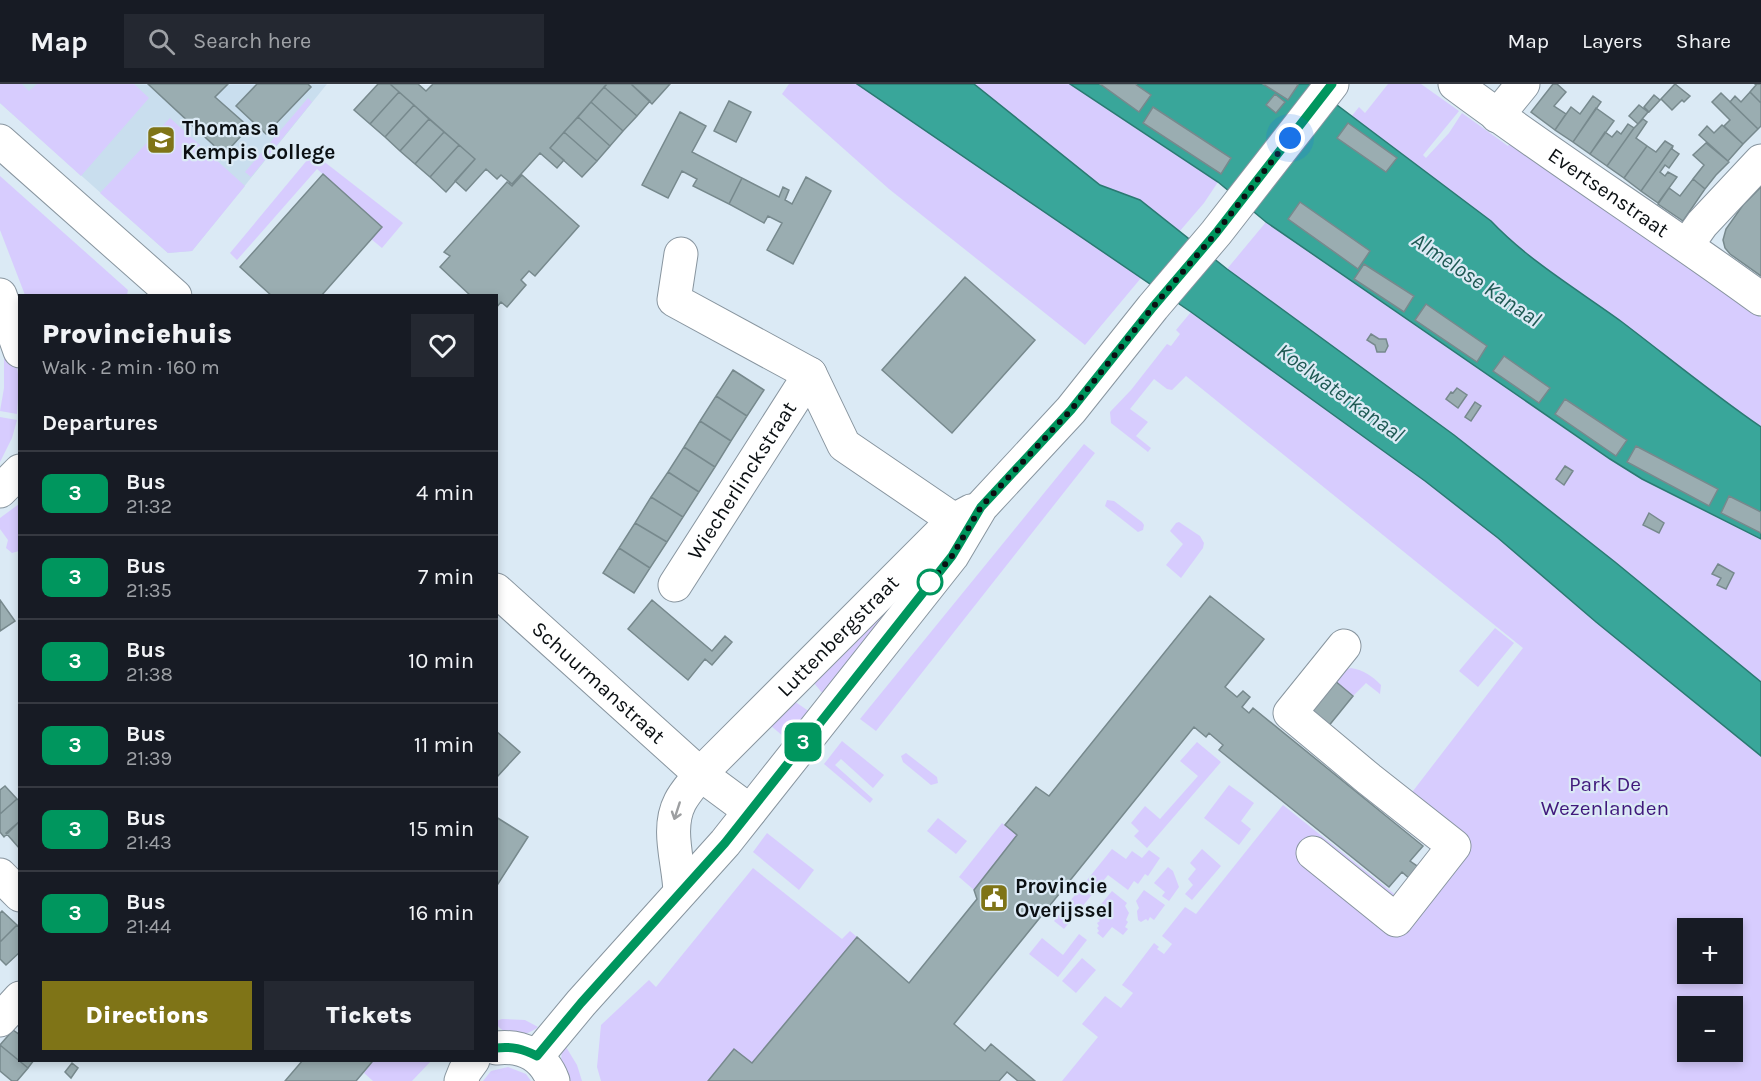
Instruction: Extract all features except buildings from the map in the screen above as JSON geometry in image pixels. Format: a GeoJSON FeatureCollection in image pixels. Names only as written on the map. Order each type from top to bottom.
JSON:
{"type":"FeatureCollection","features":[{"type":"Feature","properties":{"kind":"main road","name":"Evertsenstraat"},"geometry":{"type":"LineString","coordinates":[[1455,84],[1497,116],[1687,245],[1761,299]]}},
{"type":"Feature","properties":{"kind":"main road"},"geometry":{"type":"LineString","coordinates":[[1497,116],[1523,84]]}},
{"type":"Feature","properties":{"kind":"main road","name":"Luttenbergstraat"},"geometry":{"type":"LineString","coordinates":[[680,892],[680,870],[672,826],[680,801],[700,774],[1071,410],[1153,307],[1240,204],[1330,86]]}},
{"type":"Feature","properties":{"kind":"main road"},"geometry":{"type":"LineString","coordinates":[[0,141],[173,294]]}},
{"type":"Feature","properties":{"kind":"main road"},"geometry":{"type":"LineString","coordinates":[[1687,245],[1702,224],[1761,161]]}},
{"type":"Feature","properties":{"kind":"main road"},"geometry":{"type":"LineString","coordinates":[[681,254],[674,300],[810,374]]}},
{"type":"Feature","properties":{"kind":"main road"},"geometry":{"type":"LineString","coordinates":[[0,295],[18,345]]}},
{"type":"Feature","properties":{"kind":"main road","name":"Wiecherlinckstraat"},"geometry":{"type":"LineString","coordinates":[[810,374],[844,445],[968,513]]}},
{"type":"Feature","properties":{"kind":"main road","name":"Wiecherlinckstraat"},"geometry":{"type":"LineString","coordinates":[[675,585],[810,374]]}},
{"type":"Feature","properties":{"kind":"main road"},"geometry":{"type":"LineString","coordinates":[[0,491],[18,473]]}},
{"type":"Feature","properties":{"kind":"main road","name":"Luttenbergstraat"},"geometry":{"type":"LineString","coordinates":[[498,1048],[512,1047],[525,1050],[545,1069],[581,1003],[750,811],[952,556],[968,513]]}},
{"type":"Feature","properties":{"kind":"main road","name":"Schuurmanstraat"},"geometry":{"type":"LineString","coordinates":[[498,592],[700,774]]}},
{"type":"Feature","properties":{"kind":"main road"},"geometry":{"type":"LineString","coordinates":[[1313,853],[1396,920],[1454,846],[1290,713],[1344,646]]}},
{"type":"Feature","properties":{"kind":"main road"},"geometry":{"type":"LineString","coordinates":[[700,774],[750,811]]}},
{"type":"Feature","properties":{"kind":"main road"},"geometry":{"type":"LineString","coordinates":[[0,875],[18,893]]}},
{"type":"Feature","properties":{"kind":"main road"},"geometry":{"type":"LineString","coordinates":[[0,1020],[18,1000]]}},
{"type":"Feature","properties":{"kind":"main road"},"geometry":{"type":"LineString","coordinates":[[461,1081],[472,1062]]}},
{"type":"Feature","properties":{"kind":"shaded area","name":"Thomas a Kempis College"},"geometry":{"type":"Polygon","coordinates":[[[0,84],[327,84],[192,251],[168,253],[0,103],[0,84]]]}},
{"type":"Feature","properties":{"kind":"green space"},"geometry":{"type":"Polygon","coordinates":[[[0,84],[22,84],[29,91],[37,84],[134,84],[149,98],[81,176],[0,103],[0,84]]]}},
{"type":"Feature","properties":{"kind":"green space"},"geometry":{"type":"Polygon","coordinates":[[[789,84],[857,84],[1141,278],[1085,345],[889,189],[782,94],[789,84]]]}},
{"type":"Feature","properties":{"kind":"green space"},"geometry":{"type":"Polygon","coordinates":[[[974,84],[1070,84],[1218,182],[1204,203],[1179,232],[1140,200],[1100,185],[974,84]]]}},
{"type":"Feature","properties":{"kind":"green space"},"geometry":{"type":"Polygon","coordinates":[[[1388,84],[1421,84],[1459,111],[1423,155],[1426,158],[1449,133],[1462,113],[1508,146],[1513,140],[1761,318],[1761,427],[1537,262],[1491,221],[1351,117],[1359,107],[1365,113],[1388,84]]]}},
{"type":"Feature","properties":{"kind":"green space"},"geometry":{"type":"Polygon","coordinates":[[[308,98],[312,102],[251,177],[245,172],[308,98]]]}},
{"type":"Feature","properties":{"kind":"green space"},"geometry":{"type":"Polygon","coordinates":[[[170,118],[245,186],[192,251],[168,253],[100,193],[170,118]]]}},
{"type":"Feature","properties":{"kind":"green space"},"geometry":{"type":"Polygon","coordinates":[[[313,153],[403,223],[382,248],[371,239],[382,227],[317,169],[237,260],[230,253],[313,153]]]}},
{"type":"Feature","properties":{"kind":"green space"},"geometry":{"type":"Polygon","coordinates":[[[0,176],[128,290],[127,294],[25,294],[0,230],[0,176]]]}},
{"type":"Feature","properties":{"kind":"green space","name":"Park De Wezenlanden"},"geometry":{"type":"Polygon","coordinates":[[[1266,222],[1636,475],[1761,539],[1761,1081],[1062,1081],[1098,1037],[1082,1024],[1105,996],[1121,1008],[1133,993],[1122,985],[1154,943],[1159,947],[1157,949],[1164,954],[1172,944],[1162,936],[1185,907],[1196,914],[1283,805],[1398,897],[1435,851],[1393,817],[1523,648],[1186,376],[1172,390],[1154,379],[1130,409],[1148,422],[1136,436],[1151,448],[1148,452],[1111,423],[1110,412],[1131,390],[1167,344],[1171,346],[1180,334],[1176,330],[1191,312],[1195,315],[1230,271],[1227,269],[1266,222]]]}},
{"type":"Feature","properties":{"kind":"green space"},"geometry":{"type":"Polygon","coordinates":[[[4,356],[16,358],[17,414],[0,411],[4,388],[4,356]]]}},
{"type":"Feature","properties":{"kind":"green space"},"geometry":{"type":"Polygon","coordinates":[[[0,417],[17,420],[12,438],[0,462],[0,417]]]}},
{"type":"Feature","properties":{"kind":"green space"},"geometry":{"type":"Polygon","coordinates":[[[1084,444],[1095,453],[876,731],[860,719],[1084,444]]]}},
{"type":"Feature","properties":{"kind":"green space"},"geometry":{"type":"Polygon","coordinates":[[[1107,500],[1114,501],[1142,522],[1143,530],[1138,532],[1105,506],[1107,500]]]}},
{"type":"Feature","properties":{"kind":"green space"},"geometry":{"type":"Polygon","coordinates":[[[18,505],[18,551],[12,553],[6,548],[8,540],[0,529],[0,518],[18,505]]]}},
{"type":"Feature","properties":{"kind":"green space"},"geometry":{"type":"Polygon","coordinates":[[[1179,522],[1200,536],[1204,543],[1203,548],[1181,578],[1166,565],[1183,544],[1170,531],[1179,522]]]}},
{"type":"Feature","properties":{"kind":"green space"},"geometry":{"type":"Polygon","coordinates":[[[945,540],[823,694],[814,683],[945,540]]]}},
{"type":"Feature","properties":{"kind":"green space"},"geometry":{"type":"Polygon","coordinates":[[[1495,628],[1514,643],[1478,687],[1459,671],[1495,628]]]}},
{"type":"Feature","properties":{"kind":"green space"},"geometry":{"type":"Polygon","coordinates":[[[1351,668],[1364,672],[1378,682],[1381,685],[1380,694],[1366,683],[1353,696],[1334,680],[1344,670],[1351,668]]]}},
{"type":"Feature","properties":{"kind":"green space"},"geometry":{"type":"Polygon","coordinates":[[[791,699],[810,712],[791,743],[763,719],[791,699]]]}},
{"type":"Feature","properties":{"kind":"green space"},"geometry":{"type":"Polygon","coordinates":[[[842,741],[884,775],[873,788],[841,759],[835,765],[873,799],[870,803],[824,764],[842,741]]]}},
{"type":"Feature","properties":{"kind":"green space"},"geometry":{"type":"Polygon","coordinates":[[[1197,742],[1221,762],[1147,848],[1134,836],[1139,831],[1131,823],[1145,806],[1160,819],[1198,776],[1180,761],[1197,742]]]}},
{"type":"Feature","properties":{"kind":"green space"},"geometry":{"type":"Polygon","coordinates":[[[906,753],[937,777],[938,783],[931,785],[903,762],[901,756],[906,753]]]}},
{"type":"Feature","properties":{"kind":"green space"},"geometry":{"type":"Polygon","coordinates":[[[1229,785],[1254,803],[1241,821],[1251,829],[1239,845],[1204,818],[1229,785]]]}},
{"type":"Feature","properties":{"kind":"green space"},"geometry":{"type":"Polygon","coordinates":[[[938,818],[967,841],[956,854],[927,831],[938,818]]]}},
{"type":"Feature","properties":{"kind":"green space"},"geometry":{"type":"Polygon","coordinates":[[[1002,823],[1017,835],[974,890],[959,877],[1002,823]]]}},
{"type":"Feature","properties":{"kind":"green space"},"geometry":{"type":"Polygon","coordinates":[[[767,833],[814,870],[799,890],[753,852],[767,833]]]}},
{"type":"Feature","properties":{"kind":"green space"},"geometry":{"type":"Polygon","coordinates":[[[1112,849],[1126,859],[1132,851],[1142,858],[1149,850],[1160,858],[1148,876],[1145,874],[1138,884],[1134,881],[1128,890],[1108,875],[1064,929],[1054,921],[1112,849]]]}},
{"type":"Feature","properties":{"kind":"green space"},"geometry":{"type":"Polygon","coordinates":[[[1202,849],[1221,866],[1192,900],[1185,894],[1193,885],[1188,879],[1196,869],[1190,863],[1202,849]]]}},
{"type":"Feature","properties":{"kind":"green space"},"geometry":{"type":"Polygon","coordinates":[[[1168,867],[1173,871],[1179,887],[1169,901],[1162,896],[1165,892],[1154,883],[1168,867]]]}},
{"type":"Feature","properties":{"kind":"green space"},"geometry":{"type":"Polygon","coordinates":[[[753,868],[842,939],[850,931],[857,937],[752,1063],[734,1049],[708,1081],[601,1081],[597,1067],[601,1025],[649,980],[656,987],[753,868]]]}},
{"type":"Feature","properties":{"kind":"green space"},"geometry":{"type":"Polygon","coordinates":[[[1144,890],[1165,905],[1154,920],[1150,917],[1148,921],[1146,919],[1141,922],[1138,920],[1139,908],[1136,901],[1144,890]]]}},
{"type":"Feature","properties":{"kind":"green space"},"geometry":{"type":"Polygon","coordinates":[[[1112,891],[1127,903],[1125,906],[1129,913],[1125,927],[1128,929],[1123,935],[1112,927],[1103,938],[1097,933],[1100,916],[1097,909],[1112,891]]]}},
{"type":"Feature","properties":{"kind":"green space"},"geometry":{"type":"Polygon","coordinates":[[[1079,934],[1087,940],[1058,977],[1029,954],[1042,938],[1063,955],[1079,934]]]}},
{"type":"Feature","properties":{"kind":"green space"},"geometry":{"type":"Polygon","coordinates":[[[1082,958],[1096,970],[1076,993],[1062,981],[1082,958]]]}},
{"type":"Feature","properties":{"kind":"green space"},"geometry":{"type":"Polygon","coordinates":[[[498,1020],[525,1020],[538,1027],[528,1033],[517,1035],[501,1029],[498,1026],[498,1020]]]}},
{"type":"Feature","properties":{"kind":"green space"},"geometry":{"type":"Polygon","coordinates":[[[562,1047],[566,1047],[577,1065],[582,1081],[565,1081],[561,1063],[562,1047]]]}},
{"type":"Feature","properties":{"kind":"green space"},"geometry":{"type":"Polygon","coordinates":[[[372,1062],[430,1062],[412,1081],[373,1081],[364,1073],[372,1062]]]}},
{"type":"Feature","properties":{"kind":"green space"},"geometry":{"type":"Polygon","coordinates":[[[508,1067],[526,1074],[531,1081],[483,1081],[491,1071],[508,1067]]]}},
{"type":"Feature","properties":{"kind":"water","name":"Koelwaterkanaal"},"geometry":{"type":"Polygon","coordinates":[[[857,84],[974,84],[1100,185],[1140,200],[1227,269],[1454,435],[1615,562],[1761,682],[1761,756],[1596,622],[1498,538],[1425,481],[1191,312],[857,84]]]}},
{"type":"Feature","properties":{"kind":"water","name":"Almelose Kanaal"},"geometry":{"type":"Polygon","coordinates":[[[1070,84],[1309,84],[1491,221],[1538,262],[1761,427],[1761,539],[1642,479],[1610,459],[1266,222],[1218,182],[1070,84]]]}},
{"type":"Feature","properties":{"kind":"bus line","name":"3"},"geometry":{"type":"LineString","coordinates":[[498,1048],[512,1047],[537,1056],[581,1003],[725,843],[952,556],[981,507],[1071,410],[1153,307],[1240,204],[1332,84]]}},
{"type":"Feature","properties":{"kind":"place","name":"Thomas a Kempis College"},"geometry":{"type":"Point","coordinates":[161,140]}},
{"type":"Feature","properties":{"kind":"place","name":"Provincie Overijssel"},"geometry":{"type":"Point","coordinates":[994,898]}},
{"type":"Feature","properties":{"kind":"route"},"geometry":{"type":"LineString","coordinates":[[930,582],[924,590],[952,556],[981,507],[1071,410],[1153,307],[1216,233],[1290,138]]}}]}
